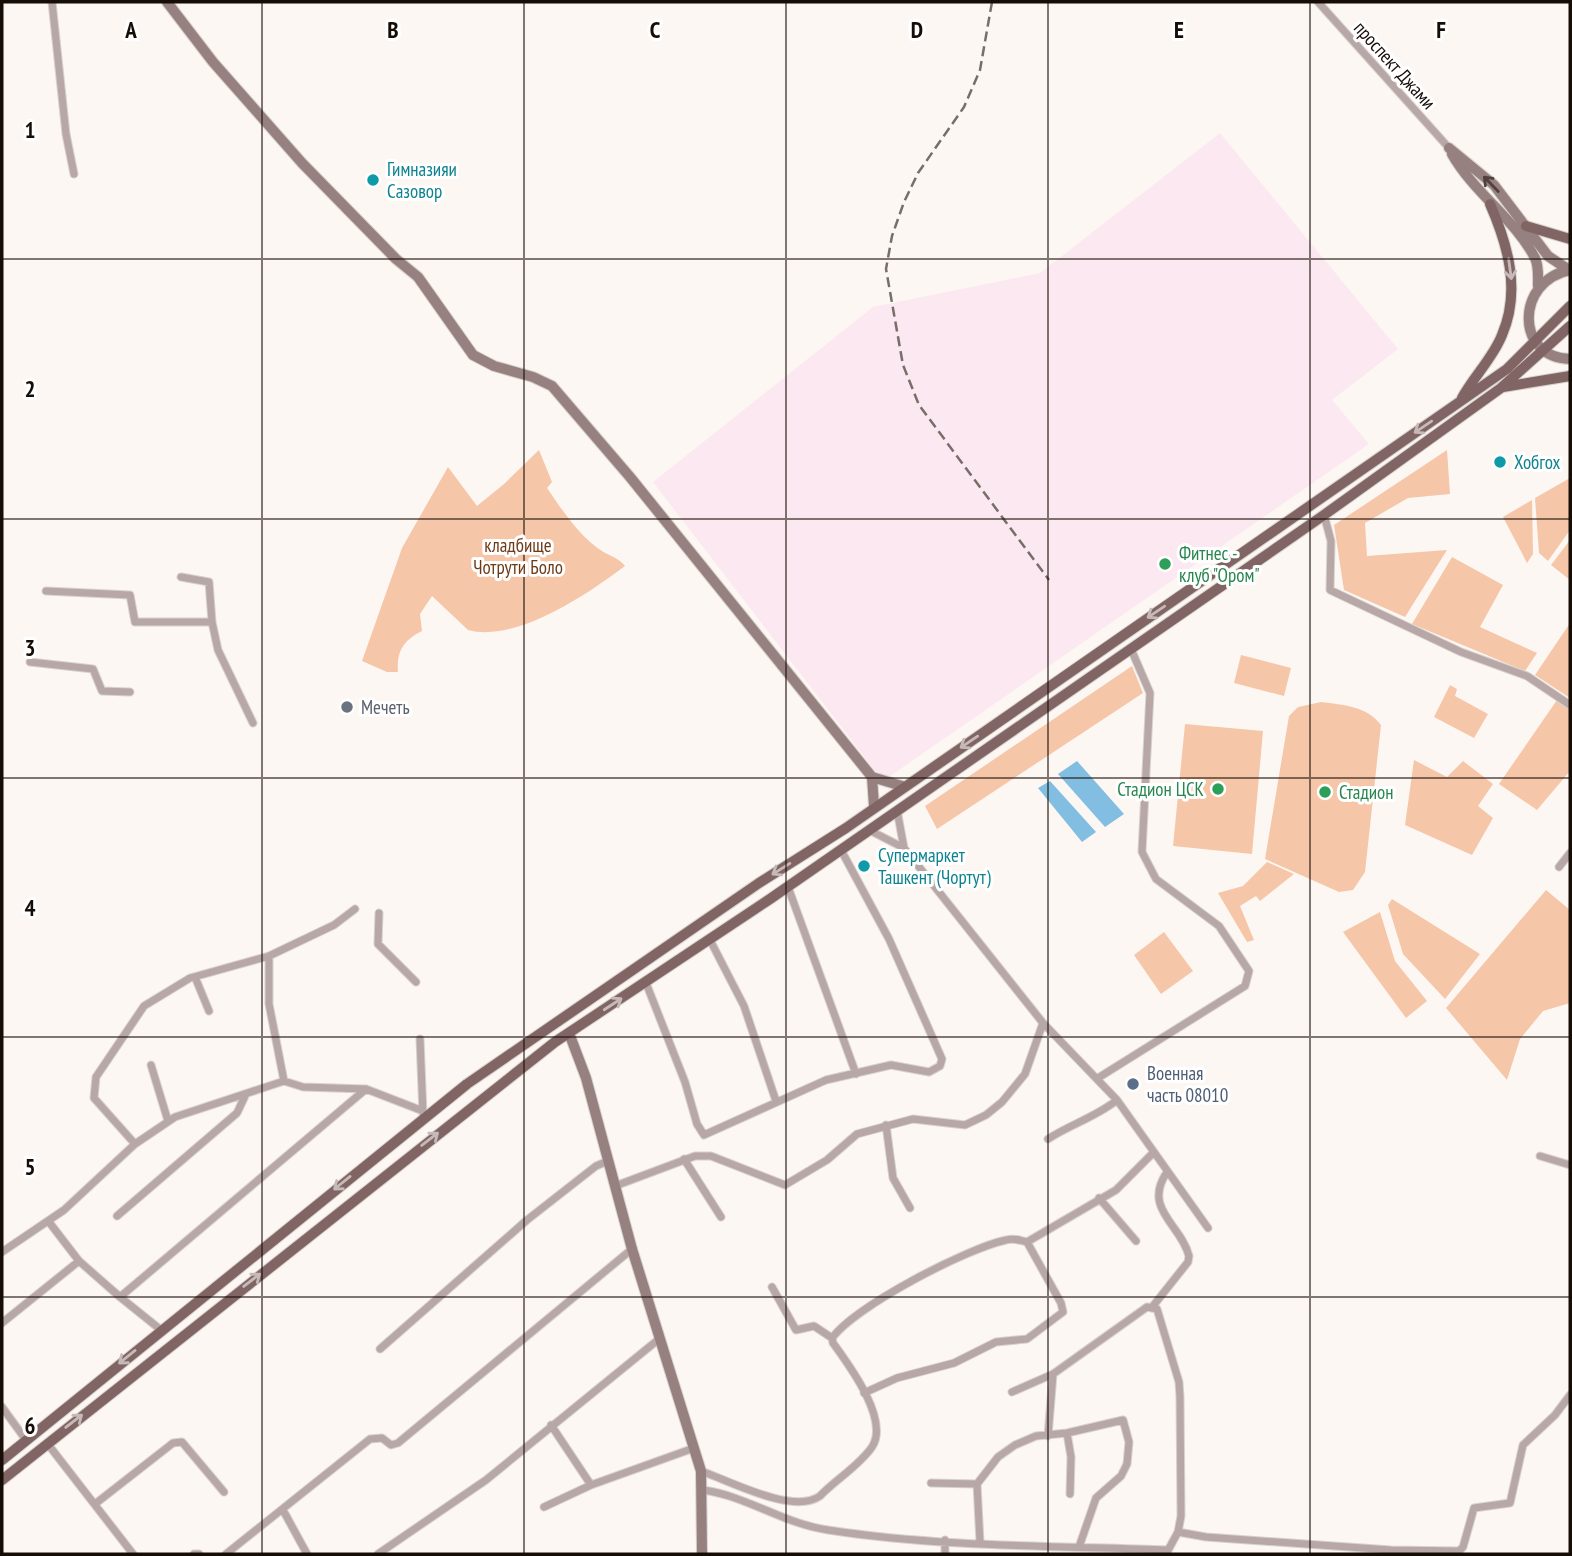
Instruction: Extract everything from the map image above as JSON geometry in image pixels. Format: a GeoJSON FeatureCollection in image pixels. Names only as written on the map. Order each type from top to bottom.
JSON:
{"type":"FeatureCollection","features":[{"type":"Feature","properties":{"kind":"main road"},"geometry":{"type":"LineString","coordinates":[[1455,410],[1503,334],[1511,305],[1512,275],[1490,204]]}},
{"type":"Feature","properties":{"kind":"main road"},"geometry":{"type":"LineString","coordinates":[[1526,226],[1570,239]]}},
{"type":"Feature","properties":{"kind":"main road"},"geometry":{"type":"LineString","coordinates":[[2,1480],[505,1079],[569,1033],[788,887],[1013,728],[1324,515],[1507,369],[1537,342],[1570,306]]}},
{"type":"Feature","properties":{"kind":"main road"},"geometry":{"type":"LineString","coordinates":[[2,1460],[423,1115],[1455,410],[1501,388],[1546,351],[1570,326]]}},
{"type":"Feature","properties":{"kind":"main road"},"geometry":{"type":"LineString","coordinates":[[1501,388],[1570,376]]}},
{"type":"Feature","properties":{"kind":"main road"},"geometry":{"type":"LineString","coordinates":[[1006,718],[1013,728]]}},
{"type":"Feature","properties":{"kind":"main road"},"geometry":{"type":"LineString","coordinates":[[759,883],[770,899]]}},
{"type":"Feature","properties":{"kind":"main road"},"geometry":{"type":"LineString","coordinates":[[495,1065],[505,1079]]}},
{"type":"Feature","properties":{"kind":"street"},"geometry":{"type":"LineString","coordinates":[[52,2],[66,134],[74,174]]}},
{"type":"Feature","properties":{"kind":"street"},"geometry":{"type":"LineString","coordinates":[[167,2],[213,62],[302,163],[396,259],[418,277],[473,355],[494,366],[533,377],[552,386],[630,477],[872,777],[902,786]]}},
{"type":"Feature","properties":{"kind":"street","name":"проспект Джами"},"geometry":{"type":"LineString","coordinates":[[1318,2],[1449,148]]}},
{"type":"Feature","properties":{"kind":"street"},"geometry":{"type":"LineString","coordinates":[[1449,148],[1463,172],[1536,260],[1538,286]]}},
{"type":"Feature","properties":{"kind":"street"},"geometry":{"type":"LineString","coordinates":[[1449,148],[1494,185],[1548,256],[1570,270]]}},
{"type":"Feature","properties":{"kind":"street"},"geometry":{"type":"LineString","coordinates":[[1570,270],[1552,275],[1538,286],[1529,304],[1528,324],[1537,342],[1546,351],[1570,359]]}},
{"type":"Feature","properties":{"kind":"street"},"geometry":{"type":"LineString","coordinates":[[1324,515],[1331,541],[1330,590],[1461,652],[1527,676],[1570,705]]}},
{"type":"Feature","properties":{"kind":"street"},"geometry":{"type":"LineString","coordinates":[[181,577],[209,582],[212,622],[218,650],[253,723]]}},
{"type":"Feature","properties":{"kind":"street"},"geometry":{"type":"LineString","coordinates":[[46,591],[130,595],[135,622],[212,622]]}},
{"type":"Feature","properties":{"kind":"street"},"geometry":{"type":"LineString","coordinates":[[1098,1078],[1245,986],[1249,979],[1249,971],[1219,926],[1156,879],[1142,852],[1150,693],[1132,649]]}},
{"type":"Feature","properties":{"kind":"street"},"geometry":{"type":"LineString","coordinates":[[30,662],[93,669],[102,691],[130,692]]}},
{"type":"Feature","properties":{"kind":"street"},"geometry":{"type":"LineString","coordinates":[[872,777],[874,806]]}},
{"type":"Feature","properties":{"kind":"street"},"geometry":{"type":"LineString","coordinates":[[897,810],[904,848]]}},
{"type":"Feature","properties":{"kind":"street"},"geometry":{"type":"LineString","coordinates":[[869,830],[904,848],[1043,1023],[1117,1100],[1208,1228]]}},
{"type":"Feature","properties":{"kind":"street"},"geometry":{"type":"LineString","coordinates":[[646,983],[697,1124],[704,1135],[826,1080],[891,1065],[929,1072],[940,1066],[942,1059],[889,939],[841,850]]}},
{"type":"Feature","properties":{"kind":"street"},"geometry":{"type":"LineString","coordinates":[[1559,867],[1570,853]]}},
{"type":"Feature","properties":{"kind":"street"},"geometry":{"type":"LineString","coordinates":[[788,887],[856,1074]]}},
{"type":"Feature","properties":{"kind":"street"},"geometry":{"type":"LineString","coordinates":[[135,1144],[94,1098],[96,1077],[144,1006],[195,976],[269,956],[334,925],[355,909]]}},
{"type":"Feature","properties":{"kind":"street"},"geometry":{"type":"LineString","coordinates":[[379,913],[378,944],[416,982]]}},
{"type":"Feature","properties":{"kind":"street"},"geometry":{"type":"LineString","coordinates":[[710,940],[744,1006],[776,1101]]}},
{"type":"Feature","properties":{"kind":"street"},"geometry":{"type":"LineString","coordinates":[[269,956],[269,1004],[284,1081]]}},
{"type":"Feature","properties":{"kind":"street"},"geometry":{"type":"LineString","coordinates":[[195,976],[209,1012]]}},
{"type":"Feature","properties":{"kind":"street"},"geometry":{"type":"LineString","coordinates":[[615,1186],[684,1159],[711,1156],[785,1185],[827,1160],[857,1134],[913,1119],[965,1125],[986,1115],[1002,1102],[1025,1074],[1043,1023]]}},
{"type":"Feature","properties":{"kind":"street"},"geometry":{"type":"LineString","coordinates":[[569,1033],[586,1078],[632,1249],[701,1471],[702,1554]]}},
{"type":"Feature","properties":{"kind":"street"},"geometry":{"type":"LineString","coordinates":[[2,1252],[49,1222],[135,1144],[168,1121],[284,1081],[303,1087],[366,1089],[423,1115],[420,1039]]}},
{"type":"Feature","properties":{"kind":"street"},"geometry":{"type":"LineString","coordinates":[[150,1065],[168,1121]]}},
{"type":"Feature","properties":{"kind":"street"},"geometry":{"type":"LineString","coordinates":[[120,1297],[366,1089]]}},
{"type":"Feature","properties":{"kind":"street"},"geometry":{"type":"LineString","coordinates":[[117,1216],[237,1113],[245,1096]]}},
{"type":"Feature","properties":{"kind":"street"},"geometry":{"type":"LineString","coordinates":[[1048,1139],[1078,1121],[1093,1117],[1117,1100]]}},
{"type":"Feature","properties":{"kind":"street"},"geometry":{"type":"LineString","coordinates":[[886,1125],[893,1178],[910,1208]]}},
{"type":"Feature","properties":{"kind":"street"},"geometry":{"type":"LineString","coordinates":[[832,1338],[853,1318],[932,1272],[1006,1239],[1027,1242],[1116,1190],[1153,1153]]}},
{"type":"Feature","properties":{"kind":"street"},"geometry":{"type":"LineString","coordinates":[[1540,1156],[1570,1165]]}},
{"type":"Feature","properties":{"kind":"street"},"geometry":{"type":"LineString","coordinates":[[684,1159],[721,1217]]}},
{"type":"Feature","properties":{"kind":"street"},"geometry":{"type":"LineString","coordinates":[[380,1349],[527,1220],[596,1166],[608,1161]]}},
{"type":"Feature","properties":{"kind":"street"},"geometry":{"type":"LineString","coordinates":[[1012,1392],[1053,1374],[1147,1307],[1153,1306],[1188,1262],[1189,1256],[1160,1206],[1159,1187],[1167,1172]]}},
{"type":"Feature","properties":{"kind":"street"},"geometry":{"type":"LineString","coordinates":[[1099,1198],[1136,1241]]}},
{"type":"Feature","properties":{"kind":"street"},"geometry":{"type":"LineString","coordinates":[[49,1222],[79,1262],[161,1330]]}},
{"type":"Feature","properties":{"kind":"street"},"geometry":{"type":"LineString","coordinates":[[864,1393],[897,1378],[954,1363],[996,1342],[1027,1339],[1063,1312],[1061,1303],[1027,1242]]}},
{"type":"Feature","properties":{"kind":"street"},"geometry":{"type":"LineString","coordinates":[[226,1554],[370,1439],[382,1438],[391,1445],[398,1443],[632,1249]]}},
{"type":"Feature","properties":{"kind":"street"},"geometry":{"type":"LineString","coordinates":[[2,1323],[79,1262]]}},
{"type":"Feature","properties":{"kind":"street"},"geometry":{"type":"LineString","coordinates":[[701,1471],[793,1503],[811,1502],[873,1446],[877,1430],[864,1393],[832,1338],[814,1326],[796,1330],[772,1287]]}},
{"type":"Feature","properties":{"kind":"street"},"geometry":{"type":"LineString","coordinates":[[703,1490],[727,1493],[825,1530],[945,1540],[1166,1552],[1178,1532],[1182,1481],[1179,1382],[1157,1310],[1153,1306]]}},
{"type":"Feature","properties":{"kind":"street"},"geometry":{"type":"LineString","coordinates":[[378,1554],[486,1480],[659,1339]]}},
{"type":"Feature","properties":{"kind":"street"},"geometry":{"type":"LineString","coordinates":[[1048,1436],[1053,1374]]}},
{"type":"Feature","properties":{"kind":"street"},"geometry":{"type":"LineString","coordinates":[[1178,1532],[1206,1537],[1391,1550],[1459,1550],[1474,1507],[1510,1503],[1523,1445],[1555,1415],[1570,1395]]}},
{"type":"Feature","properties":{"kind":"street"},"geometry":{"type":"LineString","coordinates":[[2,1407],[26,1440]]}},
{"type":"Feature","properties":{"kind":"street"},"geometry":{"type":"LineString","coordinates":[[980,1542],[977,1484],[999,1457],[1015,1445],[1036,1436],[1067,1433],[1123,1420],[1129,1442],[1127,1464],[1121,1476],[1096,1498],[1079,1547]]}},
{"type":"Feature","properties":{"kind":"street"},"geometry":{"type":"LineString","coordinates":[[551,1425],[591,1485]]}},
{"type":"Feature","properties":{"kind":"street"},"geometry":{"type":"LineString","coordinates":[[1067,1433],[1071,1457],[1070,1494]]}},
{"type":"Feature","properties":{"kind":"street"},"geometry":{"type":"LineString","coordinates":[[95,1504],[173,1443],[182,1442],[224,1492]]}},
{"type":"Feature","properties":{"kind":"street"},"geometry":{"type":"LineString","coordinates":[[47,1443],[133,1554]]}},
{"type":"Feature","properties":{"kind":"street"},"geometry":{"type":"LineString","coordinates":[[544,1507],[591,1485],[694,1448]]}},
{"type":"Feature","properties":{"kind":"street"},"geometry":{"type":"LineString","coordinates":[[931,1483],[977,1484]]}},
{"type":"Feature","properties":{"kind":"street"},"geometry":{"type":"LineString","coordinates":[[283,1510],[307,1554]]}},
{"type":"Feature","properties":{"kind":"street"},"geometry":{"type":"LineString","coordinates":[[945,1540],[945,1554]]}},
{"type":"Feature","properties":{"kind":"street"},"geometry":{"type":"LineString","coordinates":[[1013,1554],[1016,1544]]}},
{"type":"Feature","properties":{"kind":"shaded area"},"geometry":{"type":"Polygon","coordinates":[[[1220,133],[1398,349],[1332,400],[1369,444],[883,781],[653,482],[873,307],[1040,273],[1220,133]]]}},
{"type":"Feature","properties":{"kind":"green space","name":"кладбище Чотрути Боло"},"geometry":{"type":"Polygon","coordinates":[[[539,450],[552,482],[547,488],[565,514],[594,545],[625,566],[572,602],[529,623],[508,629],[487,632],[468,630],[432,596],[420,614],[422,631],[402,647],[398,658],[398,672],[387,672],[362,661],[402,548],[448,467],[477,506],[539,450]]]}},
{"type":"Feature","properties":{"kind":"green space"},"geometry":{"type":"Polygon","coordinates":[[[1447,450],[1450,494],[1408,498],[1365,523],[1367,556],[1447,550],[1405,617],[1344,590],[1334,525],[1447,450]]]}},
{"type":"Feature","properties":{"kind":"green space"},"geometry":{"type":"Polygon","coordinates":[[[1570,478],[1570,530],[1548,561],[1539,553],[1535,498],[1570,478]]]}},
{"type":"Feature","properties":{"kind":"green space"},"geometry":{"type":"Polygon","coordinates":[[[1532,500],[1533,554],[1527,563],[1503,517],[1532,500]]]}},
{"type":"Feature","properties":{"kind":"green space"},"geometry":{"type":"Polygon","coordinates":[[[1570,540],[1570,580],[1551,565],[1570,540]]]}},
{"type":"Feature","properties":{"kind":"green space"},"geometry":{"type":"Polygon","coordinates":[[[1452,557],[1503,585],[1480,627],[1537,653],[1525,671],[1412,624],[1452,557]]]}},
{"type":"Feature","properties":{"kind":"green space"},"geometry":{"type":"Polygon","coordinates":[[[1570,623],[1570,698],[1535,675],[1570,623]]]}},
{"type":"Feature","properties":{"kind":"green space"},"geometry":{"type":"Polygon","coordinates":[[[1241,655],[1291,668],[1284,696],[1234,683],[1241,655]]]}},
{"type":"Feature","properties":{"kind":"green space"},"geometry":{"type":"Polygon","coordinates":[[[1132,666],[1143,693],[937,829],[925,806],[1132,666]]]}},
{"type":"Feature","properties":{"kind":"green space"},"geometry":{"type":"Polygon","coordinates":[[[1450,685],[1457,689],[1455,696],[1488,714],[1474,738],[1434,717],[1450,685]]]}},
{"type":"Feature","properties":{"kind":"green space"},"geometry":{"type":"Polygon","coordinates":[[[1557,700],[1570,709],[1570,771],[1537,810],[1499,784],[1557,700]]]}},
{"type":"Feature","properties":{"kind":"green space","name":"Стадион"},"geometry":{"type":"Polygon","coordinates":[[[1321,702],[1362,710],[1381,725],[1365,872],[1353,890],[1339,892],[1265,859],[1289,716],[1298,707],[1321,702]]]}},
{"type":"Feature","properties":{"kind":"green space","name":"Стадион ЦСК"},"geometry":{"type":"Polygon","coordinates":[[[1185,724],[1263,731],[1252,854],[1173,846],[1185,724]]]}},
{"type":"Feature","properties":{"kind":"green space"},"geometry":{"type":"Polygon","coordinates":[[[1414,760],[1447,777],[1463,761],[1493,784],[1478,806],[1493,818],[1472,855],[1405,825],[1414,760]]]}},
{"type":"Feature","properties":{"kind":"green space"},"geometry":{"type":"Polygon","coordinates":[[[1267,862],[1294,874],[1260,901],[1256,896],[1240,906],[1254,940],[1247,942],[1218,893],[1243,886],[1267,862]]]}},
{"type":"Feature","properties":{"kind":"green space"},"geometry":{"type":"Polygon","coordinates":[[[1546,890],[1570,910],[1570,1003],[1543,1011],[1520,1039],[1507,1080],[1446,1008],[1546,890]]]}},
{"type":"Feature","properties":{"kind":"green space"},"geometry":{"type":"Polygon","coordinates":[[[1392,899],[1480,954],[1445,999],[1403,954],[1388,905],[1392,899]]]}},
{"type":"Feature","properties":{"kind":"green space"},"geometry":{"type":"Polygon","coordinates":[[[1380,912],[1395,961],[1427,1001],[1406,1018],[1343,932],[1380,912]]]}},
{"type":"Feature","properties":{"kind":"green space"},"geometry":{"type":"Polygon","coordinates":[[[1164,932],[1193,971],[1161,994],[1134,955],[1164,932]]]}},
{"type":"Feature","properties":{"kind":"water"},"geometry":{"type":"Polygon","coordinates":[[[1077,761],[1124,814],[1105,827],[1058,774],[1077,761]]]}},
{"type":"Feature","properties":{"kind":"water"},"geometry":{"type":"Polygon","coordinates":[[[1050,781],[1096,832],[1082,842],[1038,788],[1050,781]]]}},
{"type":"Feature","properties":{"kind":"railway"},"geometry":{"type":"LineString","coordinates":[[992,2],[980,70],[964,107],[918,173],[904,202],[892,236],[886,269],[903,365],[919,405],[1049,580]]}},
{"type":"Feature","properties":{"kind":"place","name":"Гимназияи Сазовор"},"geometry":{"type":"Point","coordinates":[373,180]}},
{"type":"Feature","properties":{"kind":"place","name":"Хобгох"},"geometry":{"type":"Point","coordinates":[1500,462]}},
{"type":"Feature","properties":{"kind":"place","name":"Фитнес - клуб \"Ором\""},"geometry":{"type":"Point","coordinates":[1165,564]}},
{"type":"Feature","properties":{"kind":"place","name":"Мечеть"},"geometry":{"type":"Point","coordinates":[347,707]}},
{"type":"Feature","properties":{"kind":"place","name":"Стадион ЦСК"},"geometry":{"type":"Point","coordinates":[1218,789]}},
{"type":"Feature","properties":{"kind":"place","name":"Стадион"},"geometry":{"type":"Point","coordinates":[1325,792]}},
{"type":"Feature","properties":{"kind":"place","name":"Супермаркет Ташкент (Чортут)"},"geometry":{"type":"Point","coordinates":[864,866]}},
{"type":"Feature","properties":{"kind":"place","name":"Военная часть 08010"},"geometry":{"type":"Point","coordinates":[1133,1084]}}]}
